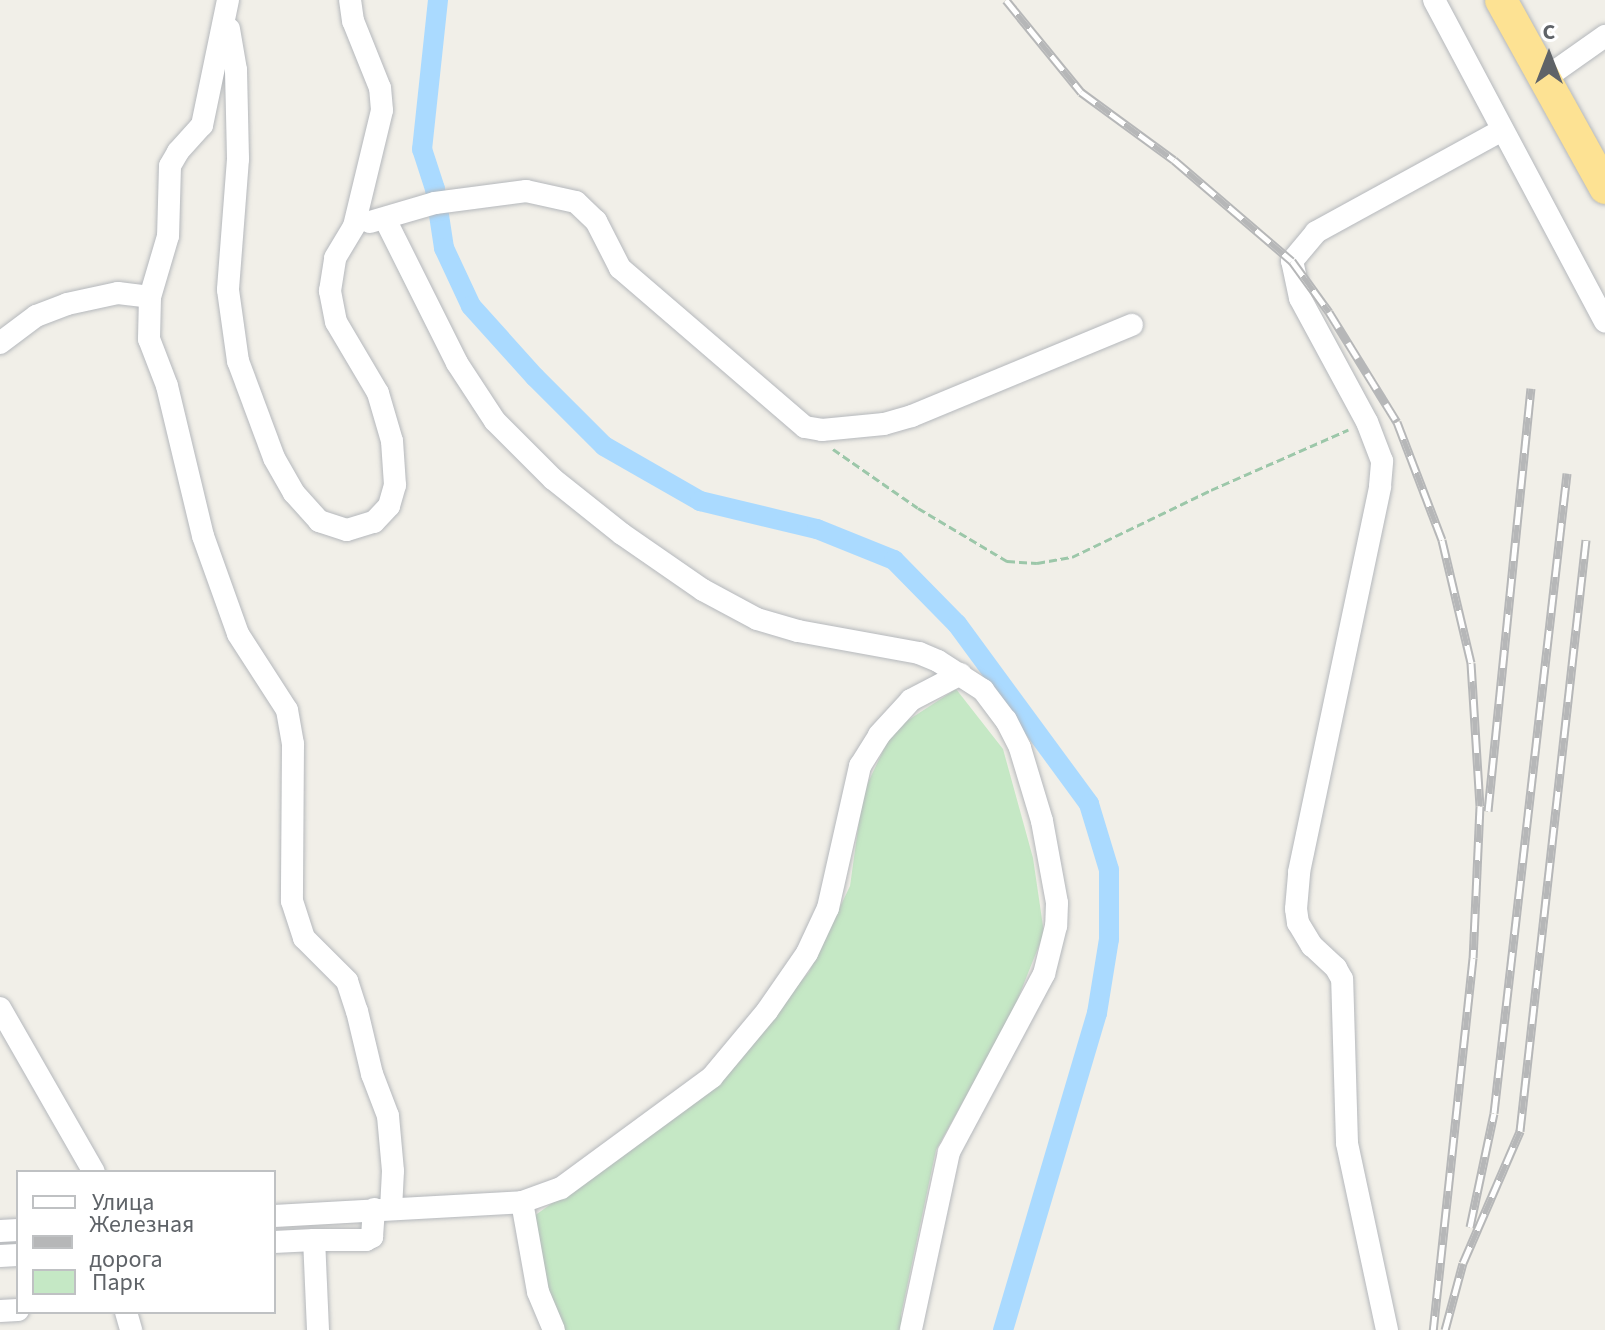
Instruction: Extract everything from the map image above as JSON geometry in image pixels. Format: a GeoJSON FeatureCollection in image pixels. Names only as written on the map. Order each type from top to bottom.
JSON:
{"type":"FeatureCollection","features":[{"type":"Feature","properties":{"kind":"highway"},"geometry":{"type":"LineString","coordinates":[[1501,0],[1605,188]]}},
{"type":"Feature","properties":{"kind":"lane"},"geometry":{"type":"LineString","coordinates":[[227,8],[236,70],[238,159],[228,290],[238,361],[274,458],[294,493],[319,521],[347,530],[374,522],[389,506],[395,485],[392,441],[378,393],[336,322],[330,291],[335,258],[354,226],[382,110],[380,88],[353,21],[350,0]]}},
{"type":"Feature","properties":{"kind":"lane"},"geometry":{"type":"LineString","coordinates":[[1434,0],[1605,321]]}},
{"type":"Feature","properties":{"kind":"lane"},"geometry":{"type":"LineString","coordinates":[[227,8],[202,125],[170,166],[167,249],[150,297],[149,339],[167,386],[203,536],[238,634],[287,710],[293,730],[295,839],[292,901],[304,938],[347,981],[372,1074],[388,1116],[393,1171],[372,1237],[366,1240],[276,1242]]}},
{"type":"Feature","properties":{"kind":"lane"},"geometry":{"type":"LineString","coordinates":[[1544,79],[1605,36]]}},
{"type":"Feature","properties":{"kind":"lane"},"geometry":{"type":"LineString","coordinates":[[1387,1330],[1347,1143],[1342,979],[1312,946],[1298,923],[1296,909],[1305,841],[1380,486],[1382,461],[1367,422],[1300,298],[1292,261],[1316,232],[1502,130]]}},
{"type":"Feature","properties":{"kind":"lane"},"geometry":{"type":"LineString","coordinates":[[354,226],[385,219],[411,208],[526,191],[576,202],[596,221],[620,268],[805,427],[834,430],[884,424],[912,416],[1132,325]]}},
{"type":"Feature","properties":{"kind":"lane"},"geometry":{"type":"LineString","coordinates":[[385,219],[457,363],[495,421],[553,479],[622,534],[703,590],[757,619],[798,631],[919,653],[961,674],[983,690],[1006,720],[1029,770],[1051,868],[1057,903],[1056,926],[1044,974],[949,1152],[911,1330]]}},
{"type":"Feature","properties":{"kind":"lane"},"geometry":{"type":"LineString","coordinates":[[0,343],[19,325],[67,304],[118,293],[150,297]]}},
{"type":"Feature","properties":{"kind":"lane"},"geometry":{"type":"LineString","coordinates":[[276,1216],[522,1202],[561,1188],[712,1077],[767,1011],[807,953],[828,908],[848,803],[860,766],[879,735],[911,700],[961,674]]}},
{"type":"Feature","properties":{"kind":"lane"},"geometry":{"type":"LineString","coordinates":[[0,1008],[93,1170]]}},
{"type":"Feature","properties":{"kind":"lane"},"geometry":{"type":"LineString","coordinates":[[522,1202],[538,1292],[554,1330]]}},
{"type":"Feature","properties":{"kind":"lane"},"geometry":{"type":"LineString","coordinates":[[314,1240],[318,1330]]}},
{"type":"Feature","properties":{"kind":"path"},"geometry":{"type":"LineString","coordinates":[[805,427],[918,508],[1007,561],[1037,563],[1072,557],[1239,477],[1367,422]]}},
{"type":"Feature","properties":{"kind":"green space"},"geometry":{"type":"Polygon","coordinates":[[[956,689],[1003,749],[1033,858],[1044,933],[1011,1016],[936,1150],[901,1315],[903,1330],[559,1330],[530,1219],[700,1097],[809,972],[850,886],[863,793],[893,730],[956,689]]]}},
{"type":"Feature","properties":{"kind":"waterway"},"geometry":{"type":"LineString","coordinates":[[438,0],[422,149],[435,189],[444,248],[471,306],[535,377],[604,446],[700,501],[817,529],[894,560],[957,624],[1089,804],[1109,870],[1109,939],[1097,1013],[1003,1330]]}},
{"type":"Feature","properties":{"kind":"railway"},"geometry":{"type":"LineString","coordinates":[[1006,0],[1081,92],[1174,160],[1292,261],[1329,312],[1397,422],[1442,540],[1471,663],[1480,806],[1473,958],[1433,1330]]}},
{"type":"Feature","properties":{"kind":"railway"},"geometry":{"type":"LineString","coordinates":[[1488,811],[1531,388]]}},
{"type":"Feature","properties":{"kind":"railway"},"geometry":{"type":"LineString","coordinates":[[1470,1227],[1494,1113],[1567,473]]}},
{"type":"Feature","properties":{"kind":"railway"},"geometry":{"type":"LineString","coordinates":[[1445,1330],[1463,1263],[1520,1131],[1586,540]]}}]}
